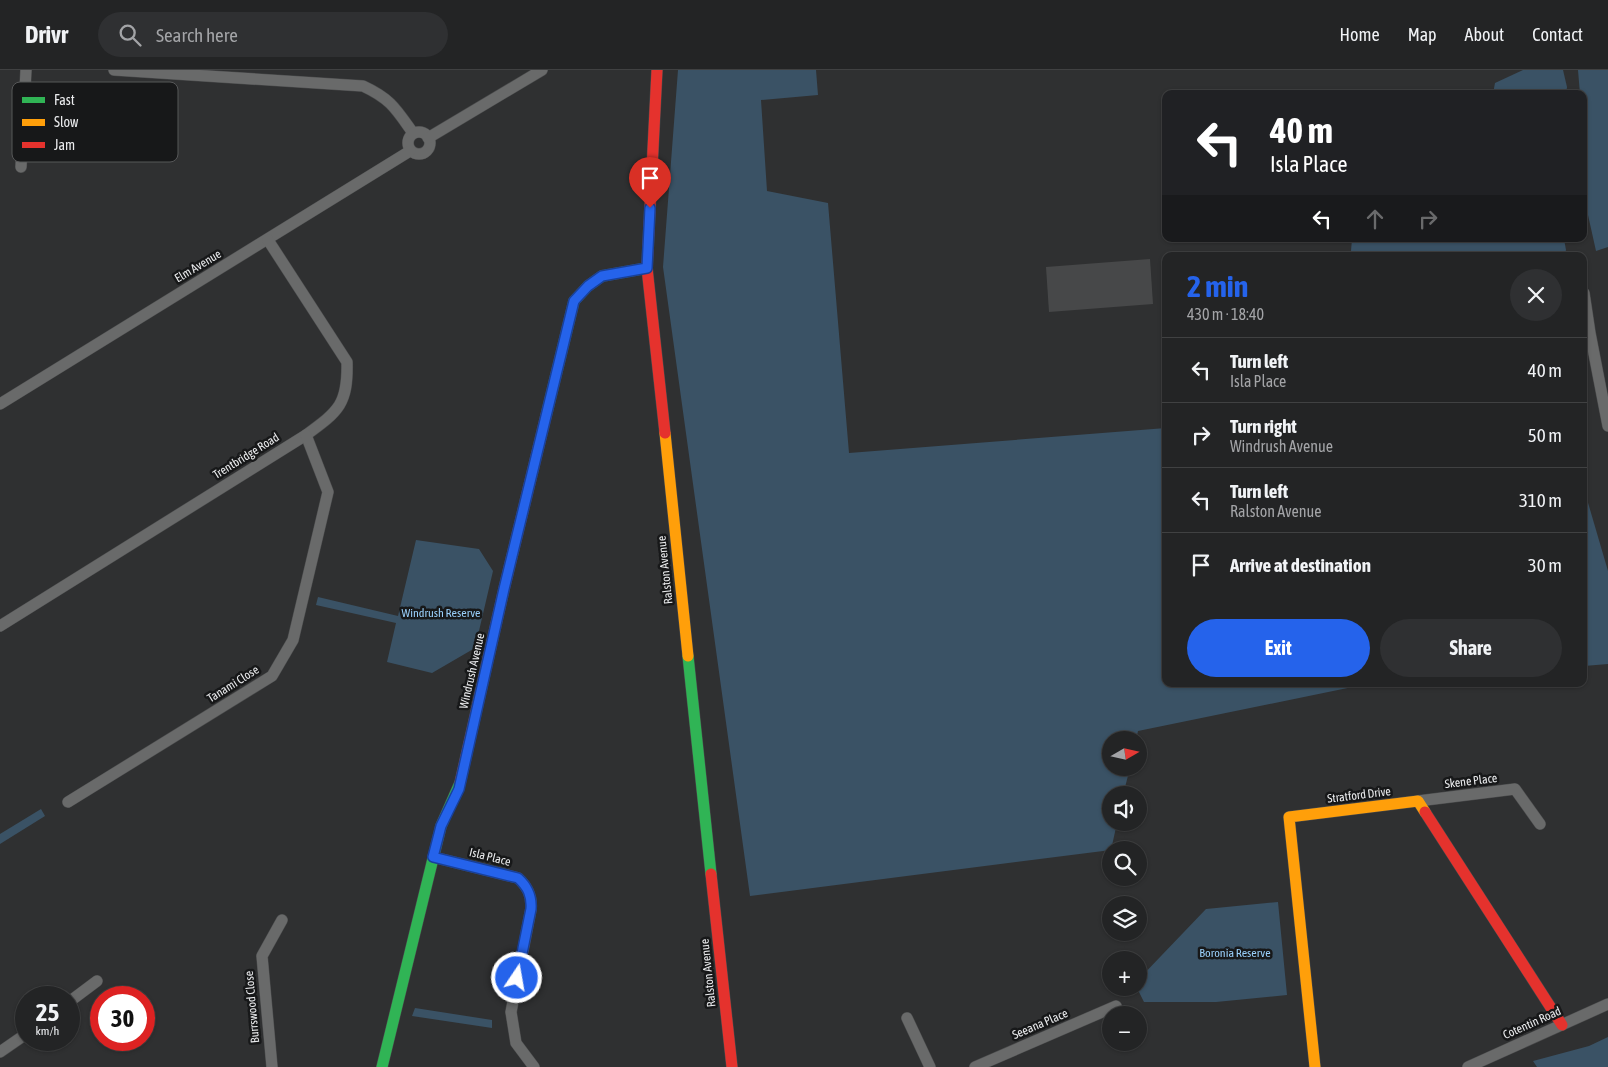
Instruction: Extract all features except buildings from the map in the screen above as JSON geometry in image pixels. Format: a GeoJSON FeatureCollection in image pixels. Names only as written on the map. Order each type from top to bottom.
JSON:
{"type":"FeatureCollection","features":[{"type":"Feature","properties":{"kind":"street"},"geometry":{"type":"LineString","coordinates":[[114,70],[363,86],[377,92],[390,102],[413,133]]}},
{"type":"Feature","properties":{"kind":"street"},"geometry":{"type":"LineString","coordinates":[[428,138],[542,70]]}},
{"type":"Feature","properties":{"kind":"street","name":"Ralston Avenue"},"geometry":{"type":"LineString","coordinates":[[657,70],[647,268],[732,1067]]}},
{"type":"Feature","properties":{"kind":"street"},"geometry":{"type":"LineString","coordinates":[[413,133],[424,133],[428,138],[430,142],[429,148],[425,152],[420,154],[410,151],[408,144],[409,138],[413,133]]}},
{"type":"Feature","properties":{"kind":"street","name":"Elm Avenue"},"geometry":{"type":"LineString","coordinates":[[0,404],[410,151]]}},
{"type":"Feature","properties":{"kind":"street"},"geometry":{"type":"LineString","coordinates":[[21,162],[21,167]]}},
{"type":"Feature","properties":{"kind":"street","name":"Trentbridge Road"},"geometry":{"type":"LineString","coordinates":[[0,626],[306,435],[325,421],[342,402],[348,384],[347,362],[268,240]]}},
{"type":"Feature","properties":{"kind":"street","name":"Windrush Avenue"},"geometry":{"type":"LineString","coordinates":[[382,1067],[441,826],[459,789],[574,301],[588,286],[602,276],[647,268]]}},
{"type":"Feature","properties":{"kind":"street"},"geometry":{"type":"LineString","coordinates":[[1587,312],[1608,426]]}},
{"type":"Feature","properties":{"kind":"street","name":"Tanami Close"},"geometry":{"type":"LineString","coordinates":[[68,802],[272,676],[293,640],[328,492],[306,435]]}},
{"type":"Feature","properties":{"kind":"street","name":"Skene Place"},"geometry":{"type":"LineString","coordinates":[[1418,802],[1516,789],[1540,824]]}},
{"type":"Feature","properties":{"kind":"street"},"geometry":{"type":"LineString","coordinates":[[1418,802],[1562,1025]]}},
{"type":"Feature","properties":{"kind":"street","name":"Stratford Drive"},"geometry":{"type":"LineString","coordinates":[[1316,1067],[1289,817],[1418,802]]}},
{"type":"Feature","properties":{"kind":"street","name":"Isla Place"},"geometry":{"type":"LineString","coordinates":[[433,857],[518,878],[526,884],[532,901],[531,909],[510,1012],[516,1043],[534,1067]]}},
{"type":"Feature","properties":{"kind":"street","name":"Burrswood Close"},"geometry":{"type":"LineString","coordinates":[[272,1067],[262,956],[282,920]]}},
{"type":"Feature","properties":{"kind":"street"},"geometry":{"type":"LineString","coordinates":[[80,993],[97,980]]}},
{"type":"Feature","properties":{"kind":"street","name":"Cotentin Road"},"geometry":{"type":"LineString","coordinates":[[1468,1067],[1608,1004]]}},
{"type":"Feature","properties":{"kind":"street","name":"Seeana Place"},"geometry":{"type":"LineString","coordinates":[[975,1067],[1102,1012]]}},
{"type":"Feature","properties":{"kind":"street"},"geometry":{"type":"LineString","coordinates":[[907,1018],[930,1067]]}},
{"type":"Feature","properties":{"kind":"street"},"geometry":{"type":"LineString","coordinates":[[0,1052],[15,1042]]}},
{"type":"Feature","properties":{"kind":"green space"},"geometry":{"type":"Polygon","coordinates":[[[678,70],[816,70],[818,95],[761,100],[767,191],[828,203],[849,453],[1162,428],[1162,687],[1352,687],[1138,731],[1102,731],[1102,776],[1128,776],[1125,786],[1102,786],[1102,831],[1115,831],[1113,841],[1102,841],[1102,851],[750,896],[663,267],[678,70]]]}},
{"type":"Feature","properties":{"kind":"green space"},"geometry":{"type":"Polygon","coordinates":[[[1523,70],[1563,70],[1567,87],[1567,90],[1494,90],[1495,83],[1523,70]]]}},
{"type":"Feature","properties":{"kind":"green space"},"geometry":{"type":"Polygon","coordinates":[[[1578,70],[1608,70],[1608,247],[1596,251],[1587,210],[1587,90],[1580,90],[1578,70]]]}},
{"type":"Feature","properties":{"kind":"green space"},"geometry":{"type":"Polygon","coordinates":[[[1352,242],[1565,242],[1566,250],[1565,252],[1350,252],[1352,242]]]}},
{"type":"Feature","properties":{"kind":"green space"},"geometry":{"type":"Polygon","coordinates":[[[1587,499],[1608,571],[1608,664],[1587,666],[1587,499]]]}},
{"type":"Feature","properties":{"kind":"green space","name":"Windrush Reserve"},"geometry":{"type":"Polygon","coordinates":[[[416,540],[479,549],[493,571],[475,648],[432,673],[387,662],[396,623],[316,605],[318,597],[398,616],[416,540]]]}},
{"type":"Feature","properties":{"kind":"green space"},"geometry":{"type":"Polygon","coordinates":[[[41,809],[45,816],[0,844],[0,834],[41,809]]]}},
{"type":"Feature","properties":{"kind":"green space","name":"Boronia Reserve"},"geometry":{"type":"Polygon","coordinates":[[[1278,902],[1287,995],[1216,1002],[1144,1002],[1141,996],[1147,996],[1147,971],[1206,909],[1278,902]]]}},
{"type":"Feature","properties":{"kind":"green space"},"geometry":{"type":"Polygon","coordinates":[[[415,1008],[492,1020],[492,1028],[412,1016],[415,1008]]]}},
{"type":"Feature","properties":{"kind":"green space"},"geometry":{"type":"Polygon","coordinates":[[[1608,1037],[1608,1067],[1537,1067],[1533,1061],[1589,1046],[1608,1037]]]}},
{"type":"Feature","properties":{"kind":"traffic: fast"},"geometry":{"type":"LineString","coordinates":[[546,416],[574,301],[588,286],[602,276],[647,268]]}},
{"type":"Feature","properties":{"kind":"traffic: fast"},"geometry":{"type":"LineString","coordinates":[[688,656],[711,874]]}},
{"type":"Feature","properties":{"kind":"traffic: fast"},"geometry":{"type":"LineString","coordinates":[[382,1067],[441,826],[460,783]]}},
{"type":"Feature","properties":{"kind":"traffic: slow"},"geometry":{"type":"LineString","coordinates":[[665,433],[688,656]]}},
{"type":"Feature","properties":{"kind":"traffic: slow"},"geometry":{"type":"LineString","coordinates":[[1315,1067],[1289,817],[1418,801],[1425,812]]}},
{"type":"Feature","properties":{"kind":"traffic: jam"},"geometry":{"type":"LineString","coordinates":[[657,70],[647,268],[665,433]]}},
{"type":"Feature","properties":{"kind":"traffic: jam"},"geometry":{"type":"LineString","coordinates":[[460,783],[546,416]]}},
{"type":"Feature","properties":{"kind":"traffic: jam"},"geometry":{"type":"LineString","coordinates":[[1425,812],[1562,1025]]}},
{"type":"Feature","properties":{"kind":"traffic: jam"},"geometry":{"type":"LineString","coordinates":[[711,874],[732,1067]]}},
{"type":"Feature","properties":{"kind":"route"},"geometry":{"type":"LineString","coordinates":[[517,978],[532,901],[526,884],[518,878],[433,857],[441,826],[459,789],[504,589],[574,301],[588,286],[602,276],[647,268],[650,208]]}}]}
